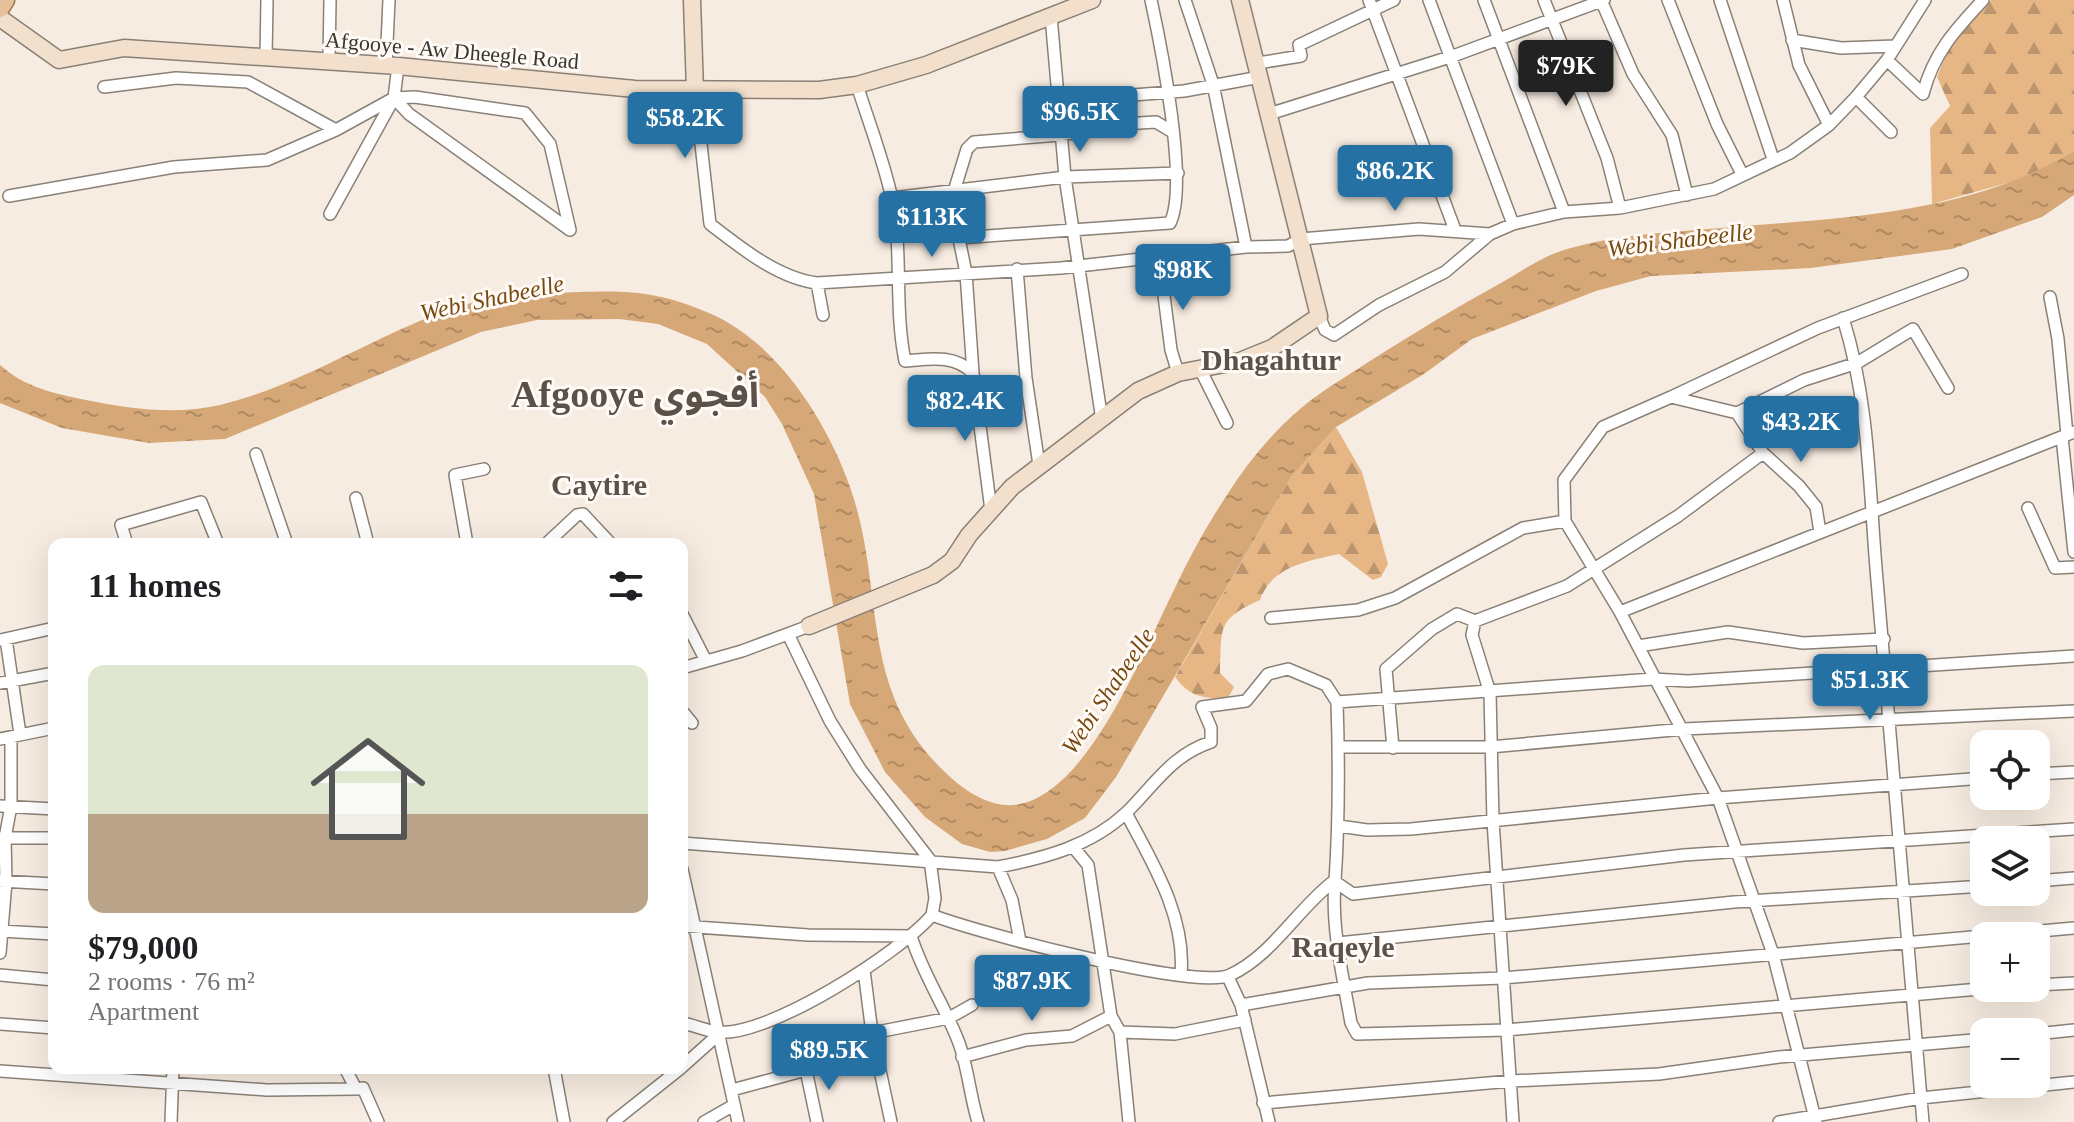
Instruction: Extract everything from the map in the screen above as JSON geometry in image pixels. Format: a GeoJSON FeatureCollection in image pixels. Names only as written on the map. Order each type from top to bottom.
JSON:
{"type":"FeatureCollection","features":[{"type":"Feature","properties":{"kind":"main road"},"geometry":{"type":"LineString","coordinates":[[0,8],[5,0]]}},
{"type":"Feature","properties":{"kind":"main road"},"geometry":{"type":"LineString","coordinates":[[692,0],[695,91]]}},
{"type":"Feature","properties":{"kind":"main road","name":"Afgooye - Aw Dheegle Road"},"geometry":{"type":"LineString","coordinates":[[0,18],[59,60],[124,48],[329,61],[695,91],[819,90],[857,85],[926,65],[1092,0]]}},
{"type":"Feature","properties":{"kind":"main road"},"geometry":{"type":"LineString","coordinates":[[809,626],[933,575],[952,561],[991,510],[1039,465],[1138,391],[1178,373],[1240,361],[1272,348],[1319,316],[1242,0]]}},
{"type":"Feature","properties":{"kind":"street"},"geometry":{"type":"LineString","coordinates":[[266,57],[267,0]]}},
{"type":"Feature","properties":{"kind":"street"},"geometry":{"type":"LineString","coordinates":[[329,61],[330,0]]}},
{"type":"Feature","properties":{"kind":"street"},"geometry":{"type":"LineString","coordinates":[[330,214],[394,98],[389,0]]}},
{"type":"Feature","properties":{"kind":"street"},"geometry":{"type":"LineString","coordinates":[[960,238],[1170,223],[1177,210],[1178,173],[1164,57],[1151,0]]}},
{"type":"Feature","properties":{"kind":"street"},"geometry":{"type":"LineString","coordinates":[[1185,0],[1213,84],[1246,247]]}},
{"type":"Feature","properties":{"kind":"street"},"geometry":{"type":"LineString","coordinates":[[1057,101],[1166,92],[1213,84],[1301,56],[1299,45],[1371,4],[1394,0]]}},
{"type":"Feature","properties":{"kind":"street"},"geometry":{"type":"LineString","coordinates":[[1429,0],[1453,56],[1513,224]]}},
{"type":"Feature","properties":{"kind":"street"},"geometry":{"type":"LineString","coordinates":[[1484,0],[1564,212]]}},
{"type":"Feature","properties":{"kind":"street"},"geometry":{"type":"LineString","coordinates":[[1544,0],[1607,158],[1620,208]]}},
{"type":"Feature","properties":{"kind":"street"},"geometry":{"type":"LineString","coordinates":[[1269,114],[1344,93],[1453,56],[1552,22],[1602,0],[1633,74],[1672,135],[1687,195]]}},
{"type":"Feature","properties":{"kind":"street"},"geometry":{"type":"LineString","coordinates":[[1668,0],[1717,124],[1742,174]]}},
{"type":"Feature","properties":{"kind":"street"},"geometry":{"type":"LineString","coordinates":[[1720,0],[1773,159]]}},
{"type":"Feature","properties":{"kind":"street"},"geometry":{"type":"LineString","coordinates":[[1783,0],[1792,40],[1811,96],[1829,125]]}},
{"type":"Feature","properties":{"kind":"street"},"geometry":{"type":"LineString","coordinates":[[1319,316],[1325,330],[1334,335],[1379,305],[1445,272],[1490,234],[1513,224],[1564,212],[1620,208],[1714,189],[1790,153],[1829,125],[1856,97],[1887,60],[1925,0]]}},
{"type":"Feature","properties":{"kind":"street"},"geometry":{"type":"LineString","coordinates":[[1887,60],[1923,94],[1928,72],[1944,42],[1983,0]]}},
{"type":"Feature","properties":{"kind":"street"},"geometry":{"type":"LineString","coordinates":[[1371,4],[1455,230]]}},
{"type":"Feature","properties":{"kind":"street"},"geometry":{"type":"LineString","coordinates":[[1051,16],[1065,177],[1102,420]]}},
{"type":"Feature","properties":{"kind":"street"},"geometry":{"type":"LineString","coordinates":[[1792,40],[1841,48],[1895,46]]}},
{"type":"Feature","properties":{"kind":"street"},"geometry":{"type":"LineString","coordinates":[[104,87],[176,78],[248,82],[336,130]]}},
{"type":"Feature","properties":{"kind":"street"},"geometry":{"type":"LineString","coordinates":[[857,85],[892,198],[900,278],[898,330],[905,361],[949,359],[963,363],[973,373]]}},
{"type":"Feature","properties":{"kind":"street"},"geometry":{"type":"LineString","coordinates":[[695,91],[710,224],[801,281],[817,283],[1078,265],[1246,247],[1288,246],[1301,239],[1419,229],[1490,234]]}},
{"type":"Feature","properties":{"kind":"street"},"geometry":{"type":"LineString","coordinates":[[9,196],[174,167],[267,160],[336,130],[394,98],[415,97],[525,113],[550,144],[570,230],[409,114],[394,98]]}},
{"type":"Feature","properties":{"kind":"street"},"geometry":{"type":"LineString","coordinates":[[1856,97],[1891,132]]}},
{"type":"Feature","properties":{"kind":"street"},"geometry":{"type":"LineString","coordinates":[[991,510],[973,373],[966,273],[955,188],[967,149],[974,142],[1060,135],[1123,124],[1156,122],[1171,131]]}},
{"type":"Feature","properties":{"kind":"street"},"geometry":{"type":"LineString","coordinates":[[892,198],[1065,177],[1178,173]]}},
{"type":"Feature","properties":{"kind":"street"},"geometry":{"type":"LineString","coordinates":[[1159,257],[1171,350],[1178,373]]}},
{"type":"Feature","properties":{"kind":"street"},"geometry":{"type":"LineString","coordinates":[[1017,269],[1026,378],[1039,465]]}},
{"type":"Feature","properties":{"kind":"street"},"geometry":{"type":"LineString","coordinates":[[1816,1119],[1773,954],[1718,798],[1620,612],[1565,521],[1564,480],[1603,427],[1722,370],[1843,318],[1962,274]]}},
{"type":"Feature","properties":{"kind":"street"},"geometry":{"type":"LineString","coordinates":[[817,283],[823,315]]}},
{"type":"Feature","properties":{"kind":"street"},"geometry":{"type":"LineString","coordinates":[[2050,297],[2058,339],[2068,435],[2074,552]]}},
{"type":"Feature","properties":{"kind":"street"},"geometry":{"type":"LineString","coordinates":[[1843,318],[1857,363],[1873,510],[1923,1122]]}},
{"type":"Feature","properties":{"kind":"street"},"geometry":{"type":"LineString","coordinates":[[1671,397],[1737,413],[1804,380],[1857,363],[1913,329],[1948,388]]}},
{"type":"Feature","properties":{"kind":"street"},"geometry":{"type":"LineString","coordinates":[[1200,369],[1227,423]]}},
{"type":"Feature","properties":{"kind":"street"},"geometry":{"type":"LineString","coordinates":[[1737,413],[1763,453],[1799,486],[1816,507],[1820,532]]}},
{"type":"Feature","properties":{"kind":"street"},"geometry":{"type":"LineString","coordinates":[[1620,612],[2068,435]]}},
{"type":"Feature","properties":{"kind":"street"},"geometry":{"type":"LineString","coordinates":[[1393,748],[1386,669],[1407,648],[1457,614],[1475,621],[1567,586],[1678,516],[1763,453]]}},
{"type":"Feature","properties":{"kind":"street"},"geometry":{"type":"LineString","coordinates":[[256,454],[285,538]]}},
{"type":"Feature","properties":{"kind":"street"},"geometry":{"type":"LineString","coordinates":[[466,538],[455,475],[484,469]]}},
{"type":"Feature","properties":{"kind":"street"},"geometry":{"type":"LineString","coordinates":[[356,498],[366,538]]}},
{"type":"Feature","properties":{"kind":"street"},"geometry":{"type":"LineString","coordinates":[[125,538],[121,525],[201,502],[216,538]]}},
{"type":"Feature","properties":{"kind":"street"},"geometry":{"type":"LineString","coordinates":[[2028,508],[2055,568],[2074,567]]}},
{"type":"Feature","properties":{"kind":"street"},"geometry":{"type":"LineString","coordinates":[[552,538],[577,515],[583,514],[605,538]]}},
{"type":"Feature","properties":{"kind":"street"},"geometry":{"type":"LineString","coordinates":[[1271,618],[1358,610],[1395,598],[1523,528],[1565,521]]}},
{"type":"Feature","properties":{"kind":"street"},"geometry":{"type":"LineString","coordinates":[[1475,621],[1472,635],[1490,693],[1493,821],[1513,1122]]}},
{"type":"Feature","properties":{"kind":"street"},"geometry":{"type":"LineString","coordinates":[[688,626],[706,661]]}},
{"type":"Feature","properties":{"kind":"street"},"geometry":{"type":"LineString","coordinates":[[688,666],[809,626]]}},
{"type":"Feature","properties":{"kind":"street"},"geometry":{"type":"LineString","coordinates":[[0,953],[3,838],[14,679],[3,640],[48,629]]}},
{"type":"Feature","properties":{"kind":"street"},"geometry":{"type":"LineString","coordinates":[[1638,646],[1728,632],[1803,643],[1884,639]]}},
{"type":"Feature","properties":{"kind":"street"},"geometry":{"type":"LineString","coordinates":[[688,1062],[720,1033],[771,1020],[864,970],[911,936],[932,915],[935,898],[930,860],[860,769],[830,721],[788,634]]}},
{"type":"Feature","properties":{"kind":"street"},"geometry":{"type":"LineString","coordinates":[[1337,702],[1653,679],[1688,681],[2074,656]]}},
{"type":"Feature","properties":{"kind":"street"},"geometry":{"type":"LineString","coordinates":[[688,843],[998,867],[1074,848],[1126,813],[1175,758],[1211,742],[1211,728],[1202,707],[1206,704],[1246,701],[1268,674],[1288,669],[1326,685],[1337,702],[1339,826],[1334,881],[1338,943],[1351,1023],[1357,1034],[1506,1030],[1785,1003],[1970,989]]}},
{"type":"Feature","properties":{"kind":"street"},"geometry":{"type":"LineString","coordinates":[[0,683],[48,674]]}},
{"type":"Feature","properties":{"kind":"street"},"geometry":{"type":"LineString","coordinates":[[1339,747],[1490,747],[1684,729],[2074,711]]}},
{"type":"Feature","properties":{"kind":"street"},"geometry":{"type":"LineString","coordinates":[[688,718],[692,723]]}},
{"type":"Feature","properties":{"kind":"street"},"geometry":{"type":"LineString","coordinates":[[10,737],[48,729]]}},
{"type":"Feature","properties":{"kind":"street"},"geometry":{"type":"LineString","coordinates":[[2050,773],[2074,772]]}},
{"type":"Feature","properties":{"kind":"street"},"geometry":{"type":"LineString","coordinates":[[1339,826],[1367,830],[1411,829],[1718,798],[1970,779]]}},
{"type":"Feature","properties":{"kind":"street"},"geometry":{"type":"LineString","coordinates":[[5,806],[48,809]]}},
{"type":"Feature","properties":{"kind":"street"},"geometry":{"type":"LineString","coordinates":[[1126,813],[1163,884],[1183,951],[1181,974]]}},
{"type":"Feature","properties":{"kind":"street"},"geometry":{"type":"LineString","coordinates":[[1334,881],[1353,894],[1684,855],[1739,854],[2074,829]]}},
{"type":"Feature","properties":{"kind":"street"},"geometry":{"type":"LineString","coordinates":[[3,838],[48,838]]}},
{"type":"Feature","properties":{"kind":"street"},"geometry":{"type":"LineString","coordinates":[[1074,848],[1088,865],[1111,1016],[1120,1032],[1129,1122]]}},
{"type":"Feature","properties":{"kind":"street"},"geometry":{"type":"LineString","coordinates":[[998,867],[1012,900],[1020,941]]}},
{"type":"Feature","properties":{"kind":"street"},"geometry":{"type":"LineString","coordinates":[[2050,880],[2074,878]]}},
{"type":"Feature","properties":{"kind":"street"},"geometry":{"type":"LineString","coordinates":[[3,881],[48,884]]}},
{"type":"Feature","properties":{"kind":"street"},"geometry":{"type":"LineString","coordinates":[[932,915],[972,931],[1103,961],[1181,974],[1228,977],[1258,957],[1309,900],[1334,881]]}},
{"type":"Feature","properties":{"kind":"street"},"geometry":{"type":"LineString","coordinates":[[1338,943],[1754,902],[1970,887]]}},
{"type":"Feature","properties":{"kind":"street"},"geometry":{"type":"LineString","coordinates":[[738,1122],[720,1033],[688,927],[808,935],[911,936]]}},
{"type":"Feature","properties":{"kind":"street"},"geometry":{"type":"LineString","coordinates":[[1241,1005],[1368,983],[1503,978],[2074,928]]}},
{"type":"Feature","properties":{"kind":"street"},"geometry":{"type":"LineString","coordinates":[[1,931],[48,934]]}},
{"type":"Feature","properties":{"kind":"street"},"geometry":{"type":"LineString","coordinates":[[911,936],[923,974],[949,1018],[978,1122]]}},
{"type":"Feature","properties":{"kind":"street"},"geometry":{"type":"LineString","coordinates":[[864,970],[872,1033],[891,1122]]}},
{"type":"Feature","properties":{"kind":"street"},"geometry":{"type":"LineString","coordinates":[[0,975],[48,979]]}},
{"type":"Feature","properties":{"kind":"street"},"geometry":{"type":"LineString","coordinates":[[1228,977],[1241,1005],[1269,1122]]}},
{"type":"Feature","properties":{"kind":"street"},"geometry":{"type":"LineString","coordinates":[[2050,984],[2074,983]]}},
{"type":"Feature","properties":{"kind":"street"},"geometry":{"type":"LineString","coordinates":[[732,1090],[806,1070],[872,1033],[949,1018],[972,1005]]}},
{"type":"Feature","properties":{"kind":"street"},"geometry":{"type":"LineString","coordinates":[[962,1057],[1014,1043],[1072,1036],[1111,1016]]}},
{"type":"Feature","properties":{"kind":"street"},"geometry":{"type":"LineString","coordinates":[[1120,1032],[1175,1034],[1245,1020]]}},
{"type":"Feature","properties":{"kind":"street"},"geometry":{"type":"LineString","coordinates":[[0,1024],[48,1028]]}},
{"type":"Feature","properties":{"kind":"street"},"geometry":{"type":"LineString","coordinates":[[688,1025],[720,1033]]}},
{"type":"Feature","properties":{"kind":"street"},"geometry":{"type":"LineString","coordinates":[[2050,1033],[2074,1030]]}},
{"type":"Feature","properties":{"kind":"street"},"geometry":{"type":"LineString","coordinates":[[1263,1103],[1511,1081],[1659,1074],[1970,1041]]}},
{"type":"Feature","properties":{"kind":"street"},"geometry":{"type":"LineString","coordinates":[[806,1070],[817,1122]]}},
{"type":"Feature","properties":{"kind":"street"},"geometry":{"type":"LineString","coordinates":[[0,1071],[48,1072]]}},
{"type":"Feature","properties":{"kind":"street"},"geometry":{"type":"LineString","coordinates":[[171,1122],[173,1074],[267,1090],[363,1088],[378,1122]]}},
{"type":"Feature","properties":{"kind":"street"},"geometry":{"type":"LineString","coordinates":[[350,1074],[356,1089]]}},
{"type":"Feature","properties":{"kind":"street"},"geometry":{"type":"LineString","coordinates":[[555,1074],[564,1122]]}},
{"type":"Feature","properties":{"kind":"street"},"geometry":{"type":"LineString","coordinates":[[613,1122],[674,1074]]}},
{"type":"Feature","properties":{"kind":"street"},"geometry":{"type":"LineString","coordinates":[[1779,1122],[1816,1119],[1921,1098],[2074,1082]]}},
{"type":"Feature","properties":{"kind":"street"},"geometry":{"type":"LineString","coordinates":[[704,1122],[734,1105]]}},
{"type":"Feature","properties":{"kind":"green space"},"geometry":{"type":"Polygon","coordinates":[[[1991,0],[2074,0],[2074,151],[2032,176],[1932,204],[1930,128],[1950,106],[1937,77],[1949,47],[1991,0]]]}},
{"type":"Feature","properties":{"kind":"green space"},"geometry":{"type":"Polygon","coordinates":[[[1336,427],[1362,472],[1388,564],[1381,577],[1373,580],[1339,554],[1282,572],[1273,579],[1260,600],[1235,613],[1224,627],[1220,673],[1234,687],[1228,698],[1192,693],[1175,677],[1291,477],[1336,427]]]}},
{"type":"Feature","properties":{"kind":"water","name":"Webi Shabeelle"},"geometry":{"type":"Polygon","coordinates":[[[2074,151],[2074,195],[2042,217],[1952,249],[1811,268],[1651,276],[1596,291],[1472,339],[1424,374],[1336,427],[1291,477],[1116,777],[1085,818],[1047,839],[1005,851],[990,852],[962,844],[925,817],[885,772],[850,704],[814,494],[782,424],[765,397],[707,344],[658,324],[619,319],[537,320],[481,332],[225,439],[149,443],[62,428],[0,403],[0,365],[30,384],[62,395],[136,408],[187,410],[249,397],[417,322],[494,298],[614,291],[645,294],[692,306],[733,326],[777,363],[813,410],[828,436],[850,487],[861,526],[886,674],[899,709],[919,743],[963,788],[991,802],[1020,804],[1046,793],[1070,773],[1092,745],[1131,679],[1205,530],[1260,450],[1313,399],[1392,347],[1545,257],[1561,251],[1634,236],[1897,211],[1988,189],[2032,173],[2074,151]]]}},
{"type":"Feature","properties":{"kind":"district","name":"Dhagahtur"},"geometry":{"type":"Point","coordinates":[1271,360]}},
{"type":"Feature","properties":{"kind":"district","name":"Afgooye أفجوي"},"geometry":{"type":"Point","coordinates":[635,394]}},
{"type":"Feature","properties":{"kind":"district","name":"Caytire"},"geometry":{"type":"Point","coordinates":[599,485]}},
{"type":"Feature","properties":{"kind":"district","name":"Raqeyle"},"geometry":{"type":"Point","coordinates":[1343,947]}}]}
